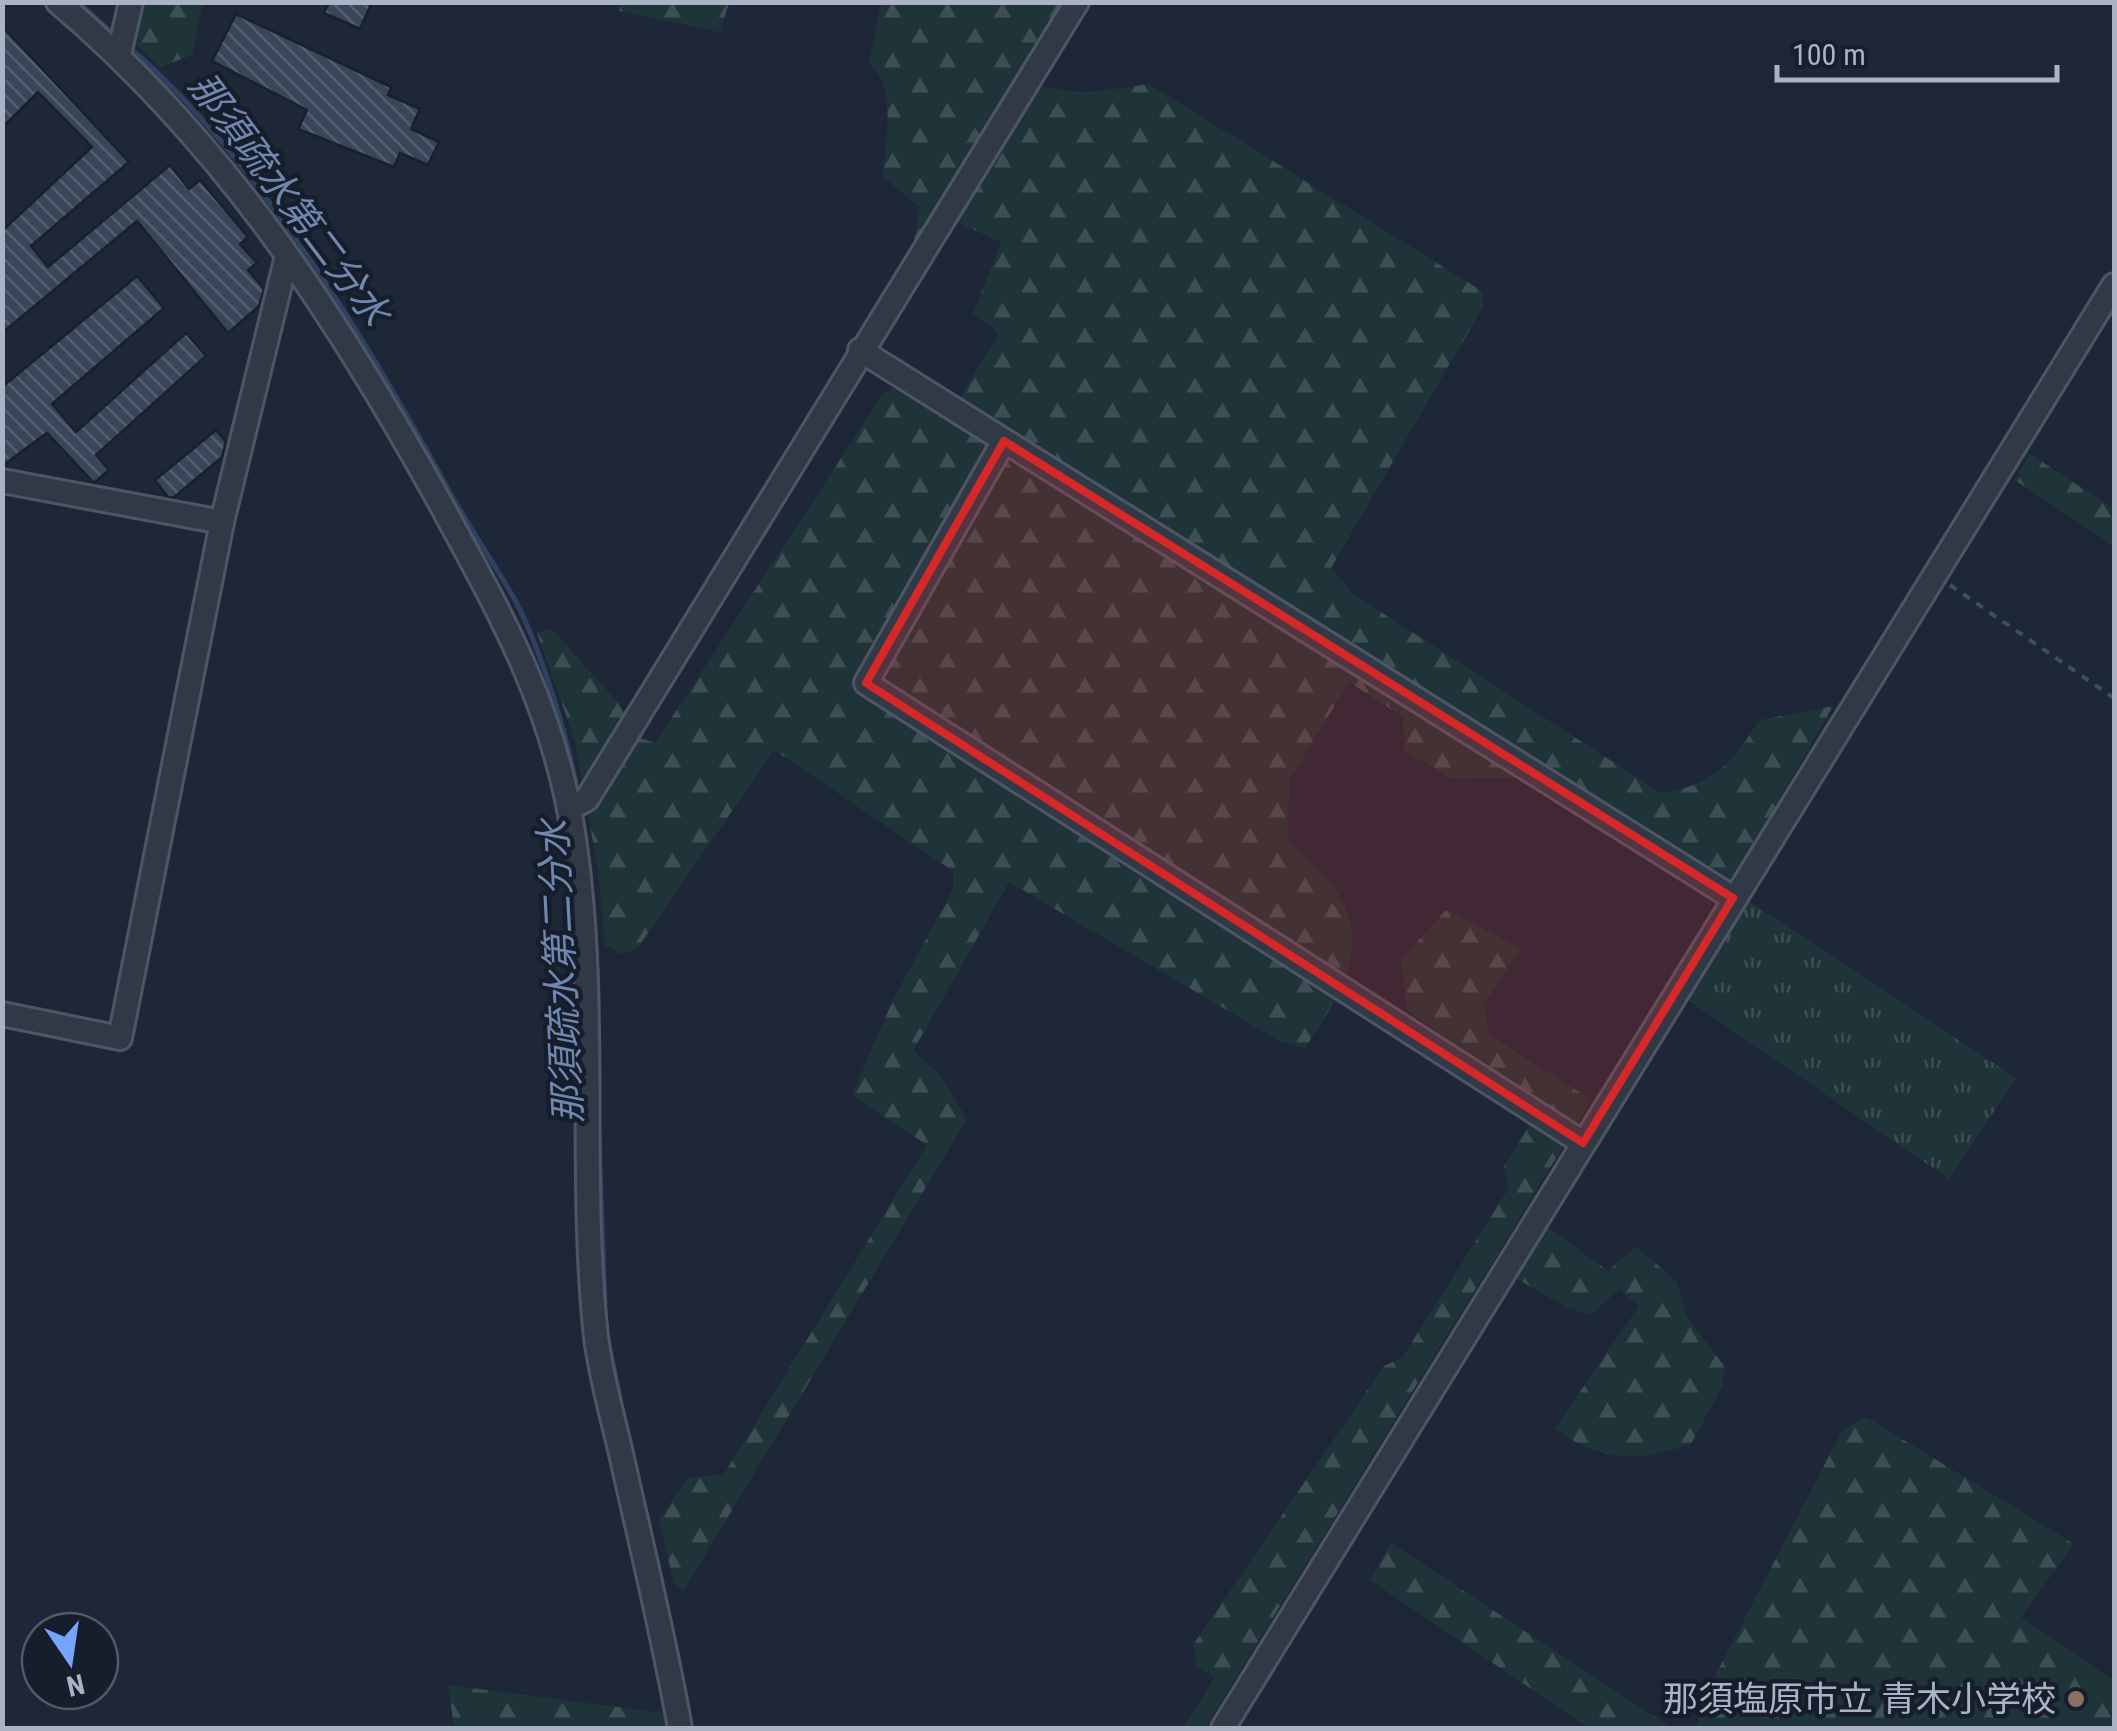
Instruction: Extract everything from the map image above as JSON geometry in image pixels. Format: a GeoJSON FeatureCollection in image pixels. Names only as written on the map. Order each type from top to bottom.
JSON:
{"type":"FeatureCollection","features":[{"type":"Feature","properties":{"kind":"street"},"geometry":{"type":"LineString","coordinates":[[58,2],[120,54],[188,126],[350,343],[514,639],[551,726],[569,810],[586,973],[596,1336],[680,1728]]}},
{"type":"Feature","properties":{"kind":"street"},"geometry":{"type":"LineString","coordinates":[[120,54],[130,2]]}},
{"type":"Feature","properties":{"kind":"street"},"geometry":{"type":"LineString","coordinates":[[569,810],[588,798],[1077,2]]}},
{"type":"Feature","properties":{"kind":"street"},"geometry":{"type":"LineString","coordinates":[[2,1014],[120,1038],[222,522],[287,256]]}},
{"type":"Feature","properties":{"kind":"street"},"geometry":{"type":"LineString","coordinates":[[1223,1728],[2114,285]]}},
{"type":"Feature","properties":{"kind":"street"},"geometry":{"type":"LineString","coordinates":[[860,350],[1733,898]]}},
{"type":"Feature","properties":{"kind":"street"},"geometry":{"type":"LineString","coordinates":[[1004,441],[866,683],[1583,1143]]}},
{"type":"Feature","properties":{"kind":"street"},"geometry":{"type":"LineString","coordinates":[[2,481],[222,522]]}},
{"type":"Feature","properties":{"kind":"path"},"geometry":{"type":"LineString","coordinates":[[1934,573],[2114,698]]}},
{"type":"Feature","properties":{"kind":"highlighted area"},"geometry":{"type":"Polygon","coordinates":[[[1004,441],[1733,898],[1583,1143],[866,683],[1004,441]]]}},
{"type":"Feature","properties":{"kind":"green space"},"geometry":{"type":"Polygon","coordinates":[[[621,2],[729,3],[720,32],[619,11],[621,2]]]}},
{"type":"Feature","properties":{"kind":"green space"},"geometry":{"type":"Polygon","coordinates":[[[887,2],[1068,3],[1021,83],[1085,93],[1149,84],[1482,291],[1484,305],[1331,568],[1353,594],[1661,793],[1696,784],[1720,770],[1760,720],[1833,706],[1730,886],[1529,777],[1452,779],[1404,750],[1403,717],[1349,682],[1289,781],[1288,839],[1339,895],[1351,923],[1350,961],[1344,980],[1305,1048],[1281,1042],[1009,882],[913,1051],[938,1073],[967,1119],[684,1590],[674,1583],[659,1519],[688,1478],[724,1474],[927,1145],[852,1095],[893,1000],[953,889],[953,871],[774,750],[637,949],[621,954],[605,945],[598,870],[575,741],[537,633],[551,628],[620,705],[640,738],[655,743],[883,394],[892,388],[947,419],[999,333],[973,314],[1001,242],[957,222],[926,258],[912,257],[919,207],[883,176],[887,100],[878,73],[869,63],[880,8],[887,2]]]}},
{"type":"Feature","properties":{"kind":"green space"},"geometry":{"type":"Polygon","coordinates":[[[117,3],[203,3],[192,55],[160,67],[113,23],[117,3]]]}},
{"type":"Feature","properties":{"kind":"green space"},"geometry":{"type":"Polygon","coordinates":[[[2030,454],[2114,509],[2114,546],[2015,480],[2030,454]]]}},
{"type":"Feature","properties":{"kind":"green space"},"geometry":{"type":"Polygon","coordinates":[[[1744,898],[2016,1078],[1949,1179],[1688,1000],[1744,898]]]}},
{"type":"Feature","properties":{"kind":"green space"},"geometry":{"type":"Polygon","coordinates":[[[1446,910],[1521,948],[1484,1005],[1490,1035],[1592,1100],[1205,1728],[1183,1728],[1215,1677],[1197,1666],[1193,1645],[1384,1366],[1402,1358],[1509,1188],[1504,1166],[1541,1107],[1407,1010],[1401,960],[1446,910]]]}},
{"type":"Feature","properties":{"kind":"green space"},"geometry":{"type":"Polygon","coordinates":[[[1546,1226],[1608,1271],[1636,1246],[1677,1282],[1685,1314],[1724,1366],[1723,1385],[1691,1444],[1654,1454],[1620,1456],[1588,1448],[1555,1428],[1639,1306],[1619,1289],[1591,1315],[1566,1307],[1514,1277],[1546,1226]]]}},
{"type":"Feature","properties":{"kind":"green space"},"geometry":{"type":"Polygon","coordinates":[[[1866,1417],[2074,1544],[2021,1617],[2114,1681],[2114,1728],[1695,1728],[1715,1676],[1842,1431],[1866,1417]]]}},
{"type":"Feature","properties":{"kind":"green space"},"geometry":{"type":"Polygon","coordinates":[[[1391,1543],[1672,1728],[1589,1728],[1370,1580],[1391,1543]]]}},
{"type":"Feature","properties":{"kind":"green space"},"geometry":{"type":"Polygon","coordinates":[[[448,1685],[671,1714],[673,1728],[454,1728],[448,1685]]]}},
{"type":"Feature","properties":{"kind":"building"},"geometry":{"type":"Polygon","coordinates":[[[329,2],[372,2],[360,29],[324,13],[329,2]]]}},
{"type":"Feature","properties":{"kind":"building"},"geometry":{"type":"Polygon","coordinates":[[[236,14],[391,87],[388,95],[420,109],[411,129],[439,142],[428,165],[400,153],[394,167],[298,129],[307,110],[212,61],[236,14]]]}},
{"type":"Feature","properties":{"kind":"building"},"geometry":{"type":"Polygon","coordinates":[[[2,26],[129,162],[31,246],[48,267],[170,165],[189,189],[200,180],[248,237],[240,244],[257,263],[248,270],[264,289],[259,306],[228,333],[137,221],[2,333],[2,231],[92,147],[38,92],[2,128],[2,26]]]}},
{"type":"Feature","properties":{"kind":"building"},"geometry":{"type":"Polygon","coordinates":[[[137,276],[164,308],[52,404],[76,432],[186,333],[206,356],[96,455],[109,470],[94,483],[47,433],[2,466],[2,387],[137,276]]]}},
{"type":"Feature","properties":{"kind":"building"},"geometry":{"type":"Polygon","coordinates":[[[216,430],[226,442],[222,457],[173,498],[168,497],[155,480],[216,430]]]}},
{"type":"Feature","properties":{"kind":"waterway","name":"那須疏水第二分水"},"geometry":{"type":"LineString","coordinates":[[78,2],[116,36]]}},
{"type":"Feature","properties":{"kind":"waterway","name":"那須疏水第二分水"},"geometry":{"type":"LineString","coordinates":[[128,46],[221,141],[264,196],[382,373],[525,620],[553,696],[578,795]]}},
{"type":"Feature","properties":{"kind":"waterway","name":"那須疏水第二分水"},"geometry":{"type":"LineString","coordinates":[[585,841],[590,879]]}},
{"type":"Feature","properties":{"kind":"waterway","name":"那須疏水第二分水"},"geometry":{"type":"LineString","coordinates":[[599,1140],[605,1304]]}},
{"type":"Feature","properties":{"kind":"waterway","name":"那須疏水第二分水"},"geometry":{"type":"LineString","coordinates":[[606,1330],[626,1427]]}},
{"type":"Feature","properties":{"kind":"place","name":"那須塩原市立 青木小学校"},"geometry":{"type":"Point","coordinates":[2076,1699]}}]}
